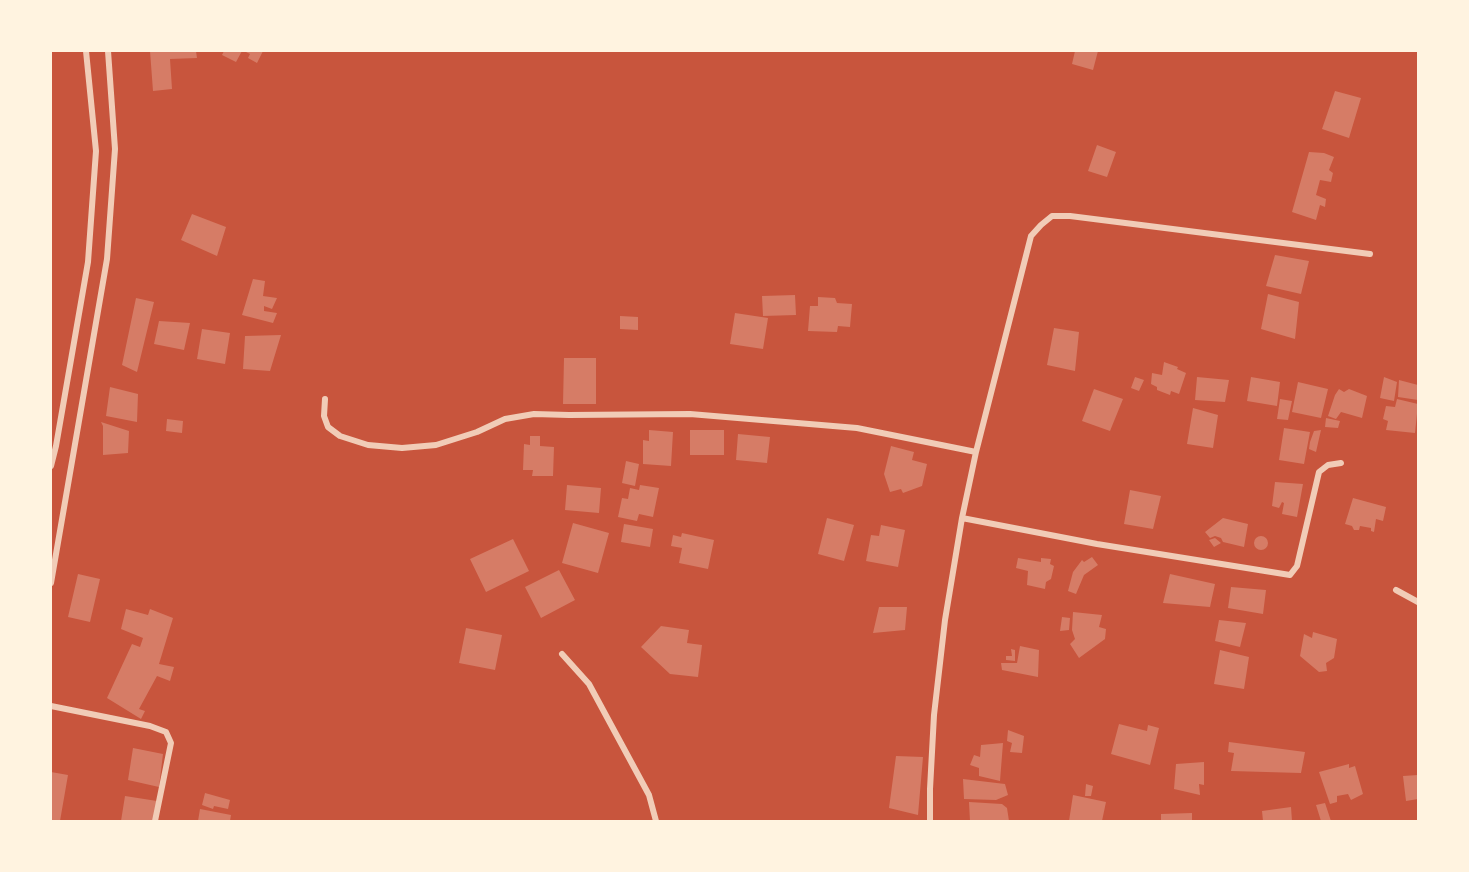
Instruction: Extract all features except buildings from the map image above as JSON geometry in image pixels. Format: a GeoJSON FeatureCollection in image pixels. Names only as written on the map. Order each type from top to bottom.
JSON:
{"type":"FeatureCollection","features":[{"type":"Feature","properties":{"kind":"street"},"geometry":{"type":"LineString","coordinates":[[51,466],[88,262],[96,152],[86,51]]}},
{"type":"Feature","properties":{"kind":"street"},"geometry":{"type":"LineString","coordinates":[[51,583],[106,259],[115,149],[108,51]]}},
{"type":"Feature","properties":{"kind":"street"},"geometry":{"type":"LineString","coordinates":[[930,821],[936,703],[945,620],[962,518],[976,452],[1031,236],[1052,216],[1105,220],[1370,254]]}},
{"type":"Feature","properties":{"kind":"street"},"geometry":{"type":"LineString","coordinates":[[325,399],[324,416],[328,427],[340,436],[368,445],[402,448],[436,445],[477,432],[505,419],[534,414],[568,416],[690,414],[857,428],[976,452]]}},
{"type":"Feature","properties":{"kind":"street"},"geometry":{"type":"LineString","coordinates":[[962,518],[1097,544],[1290,575],[1297,566],[1318,472],[1328,465],[1341,463]]}},
{"type":"Feature","properties":{"kind":"street"},"geometry":{"type":"LineString","coordinates":[[1396,590],[1418,602]]}},
{"type":"Feature","properties":{"kind":"street"},"geometry":{"type":"LineString","coordinates":[[562,654],[589,684],[649,795],[656,821]]}},
{"type":"Feature","properties":{"kind":"street"},"geometry":{"type":"LineString","coordinates":[[51,706],[150,726],[166,732],[171,743],[155,821]]}}]}
